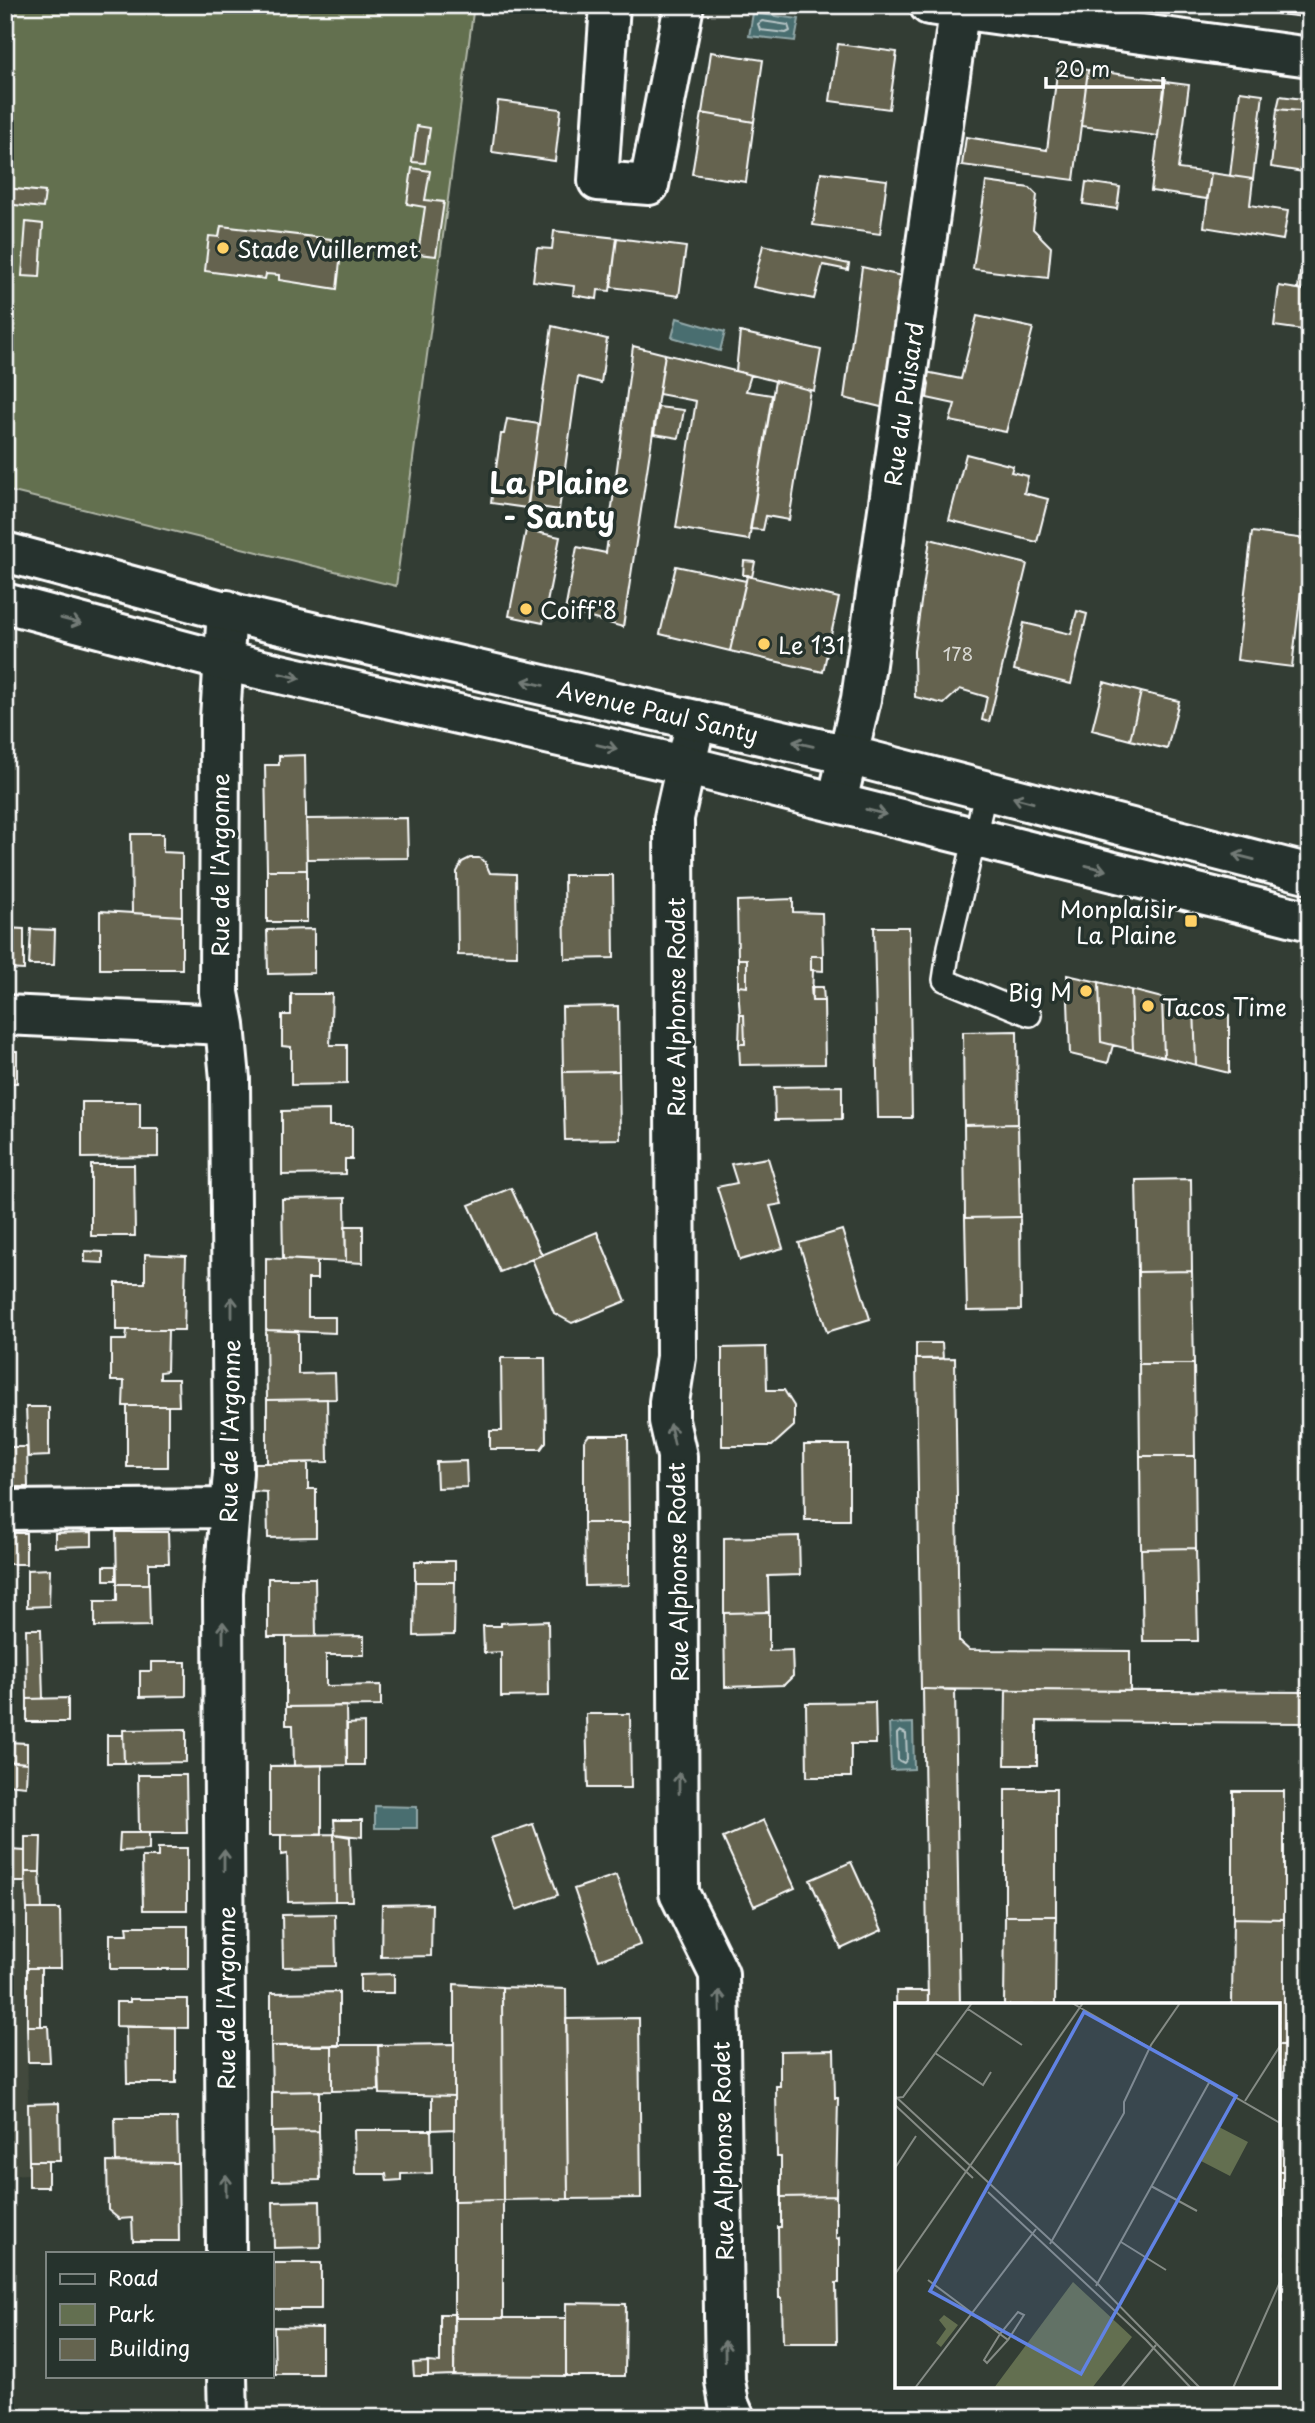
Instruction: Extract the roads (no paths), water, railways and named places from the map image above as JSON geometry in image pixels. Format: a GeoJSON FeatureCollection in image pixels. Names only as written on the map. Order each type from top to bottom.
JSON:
{"type":"FeatureCollection","features":[{"type":"Feature","properties":{"kind":"street"},"geometry":{"type":"LineString","coordinates":[[610,5],[598,181],[649,185],[684,5]]}},
{"type":"Feature","properties":{"kind":"street"},"geometry":{"type":"LineString","coordinates":[[950,7],[1310,57]]}},
{"type":"Feature","properties":{"kind":"street","name":"Rue du Puisard"},"geometry":{"type":"LineString","coordinates":[[837,802],[861,699],[950,7]]}},
{"type":"Feature","properties":{"kind":"street","name":"Avenue Paul Santy"},"geometry":{"type":"LineString","coordinates":[[5,552],[272,623],[848,755],[1310,874]]}},
{"type":"Feature","properties":{"kind":"street","name":"Avenue Paul Santy"},"geometry":{"type":"LineString","coordinates":[[5,603],[223,661],[684,765],[1310,922]]}},
{"type":"Feature","properties":{"kind":"street","name":"Rue de l'Argonne"},"geometry":{"type":"LineString","coordinates":[[226,2252],[223,1593],[233,1446],[230,1079],[219,993],[219,718],[227,610]]}},
{"type":"Feature","properties":{"kind":"street","name":"Rue Alphonse Rodet"},"geometry":{"type":"LineString","coordinates":[[696,720],[674,818],[677,1357],[669,1413],[677,1456],[679,1884],[680,1893],[719,1974],[725,2381],[729,2404],[735,2418]]}},
{"type":"Feature","properties":{"kind":"street"},"geometry":{"type":"LineString","coordinates":[[5,1016],[225,1025]]}},
{"type":"Feature","properties":{"kind":"street"},"geometry":{"type":"LineString","coordinates":[[5,1510],[228,1508]]}},
{"type":"Feature","properties":{"kind":"street"},"geometry":{"type":"LineString","coordinates":[[227,2378],[228,2418]]}},
{"type":"Feature","properties":{"kind":"lane"},"geometry":{"type":"LineString","coordinates":[[986,790],[949,947],[944,980],[1030,1015]]}},
{"type":"Feature","properties":{"kind":"water"},"geometry":{"type":"Polygon","coordinates":[[[753,13],[799,19],[795,41],[749,36],[753,13]]]}},
{"type":"Feature","properties":{"kind":"water"},"geometry":{"type":"Polygon","coordinates":[[[677,318],[725,332],[720,351],[672,337],[677,318]]]}},
{"type":"Feature","properties":{"kind":"water"},"geometry":{"type":"Polygon","coordinates":[[[913,1723],[914,1769],[891,1770],[889,1724],[913,1723]]]}},
{"type":"Feature","properties":{"kind":"water"},"geometry":{"type":"Polygon","coordinates":[[[375,1806],[417,1807],[417,1828],[375,1828],[375,1806]]]}},
{"type":"Feature","properties":{"kind":"place","name":"Stade Vuillermet"},"geometry":{"type":"Point","coordinates":[223,248]}},
{"type":"Feature","properties":{"kind":"place","name":"Coiff'8"},"geometry":{"type":"Point","coordinates":[526,609]}},
{"type":"Feature","properties":{"kind":"place","name":"Le 131"},"geometry":{"type":"Point","coordinates":[764,644]}},
{"type":"Feature","properties":{"kind":"place","name":"Monplaisir La Plaine"},"geometry":{"type":"Point","coordinates":[1191,921]}},
{"type":"Feature","properties":{"kind":"place","name":"Big M"},"geometry":{"type":"Point","coordinates":[1086,991]}},
{"type":"Feature","properties":{"kind":"place","name":"Tacos Time"},"geometry":{"type":"Point","coordinates":[1148,1006]}},
{"type":"Feature","properties":{"kind":"district","name":"La Plaine - Santy"},"geometry":{"type":"Point","coordinates":[559,498]}}]}
